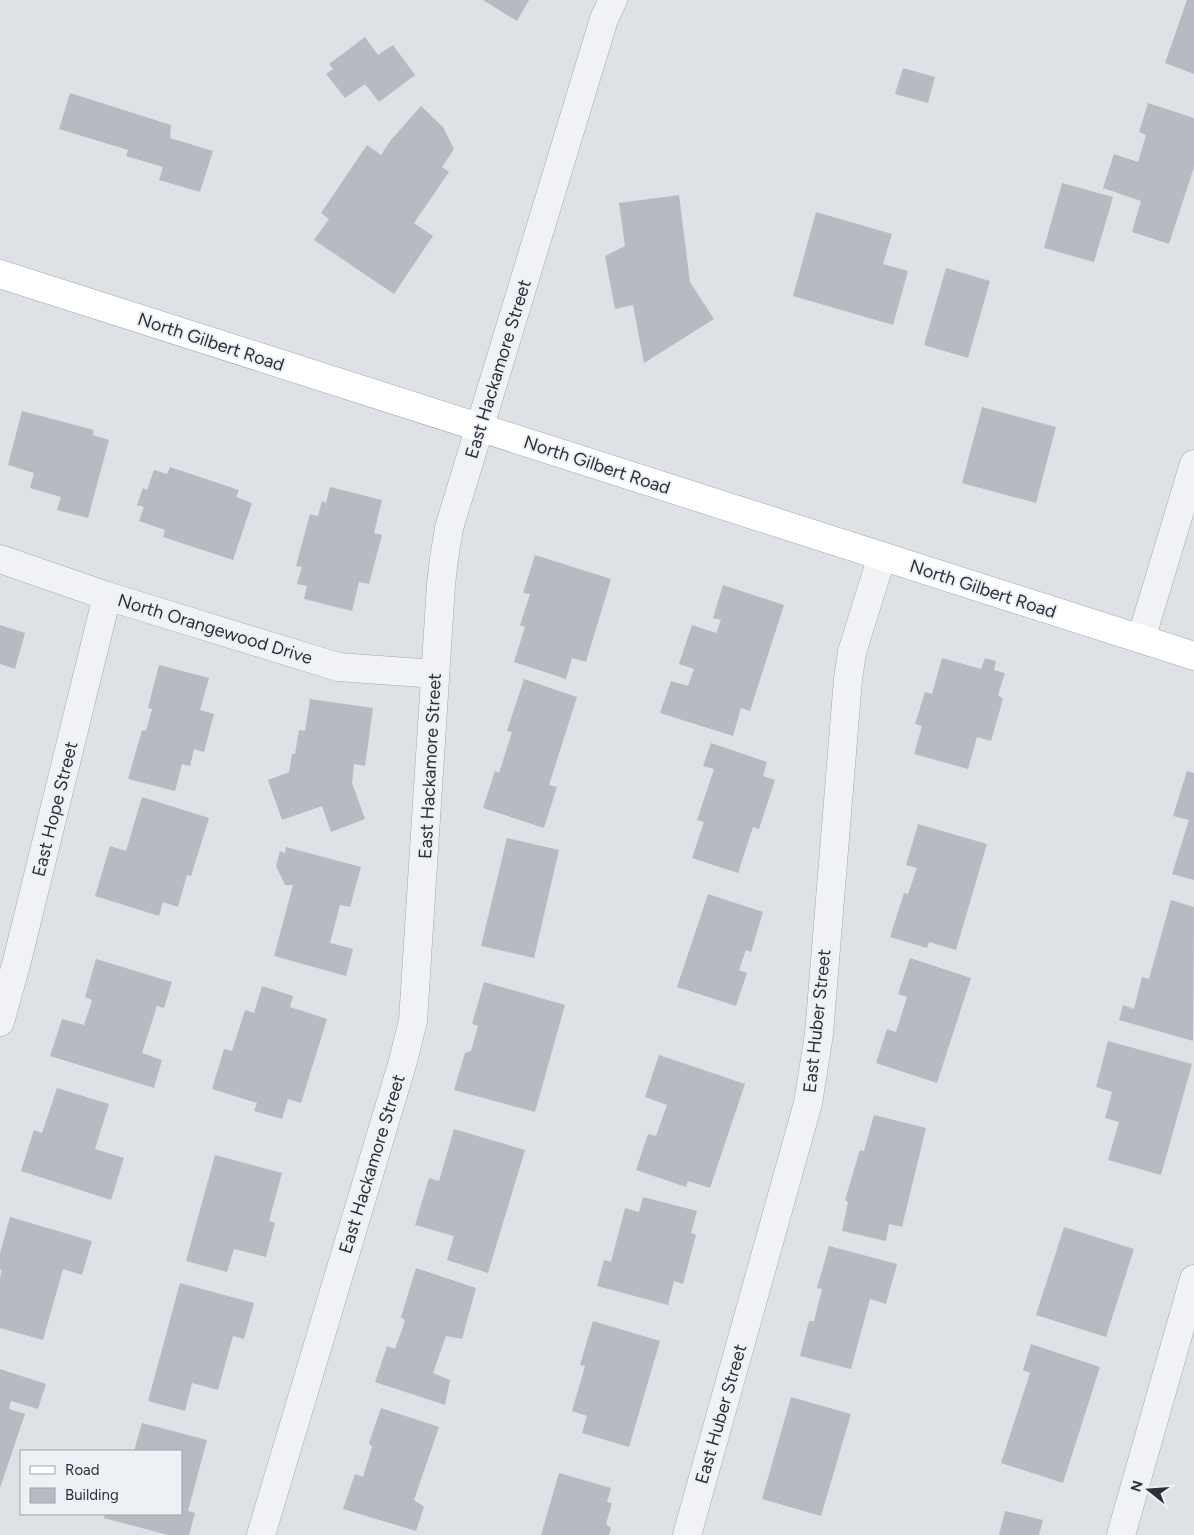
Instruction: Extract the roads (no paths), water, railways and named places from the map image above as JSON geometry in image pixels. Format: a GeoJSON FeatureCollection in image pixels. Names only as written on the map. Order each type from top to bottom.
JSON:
{"type":"FeatureCollection","features":[{"type":"Feature","properties":{"kind":"main road","name":"North Gilbert Road"},"geometry":{"type":"LineString","coordinates":[[0,274],[1194,656]]}},
{"type":"Feature","properties":{"kind":"street","name":"East Hackamore Street"},"geometry":{"type":"LineString","coordinates":[[262,1535],[403,1061],[413,1021],[435,674],[446,543],[456,502],[604,19],[613,0]]}},
{"type":"Feature","properties":{"kind":"street"},"geometry":{"type":"LineString","coordinates":[[1140,639],[1194,464]]}},
{"type":"Feature","properties":{"kind":"street","name":"East Huber Street"},"geometry":{"type":"LineString","coordinates":[[687,1535],[808,1103],[819,1034],[848,679],[852,652],[882,556]]}},
{"type":"Feature","properties":{"kind":"street","name":"North Orangewood Drive"},"geometry":{"type":"LineString","coordinates":[[0,559],[107,596],[338,666],[435,674]]}},
{"type":"Feature","properties":{"kind":"street","name":"East Hope Street"},"geometry":{"type":"LineString","coordinates":[[0,1022],[18,960],[107,596]]}},
{"type":"Feature","properties":{"kind":"street"},"geometry":{"type":"LineString","coordinates":[[1121,1535],[1194,1279]]}}]}
